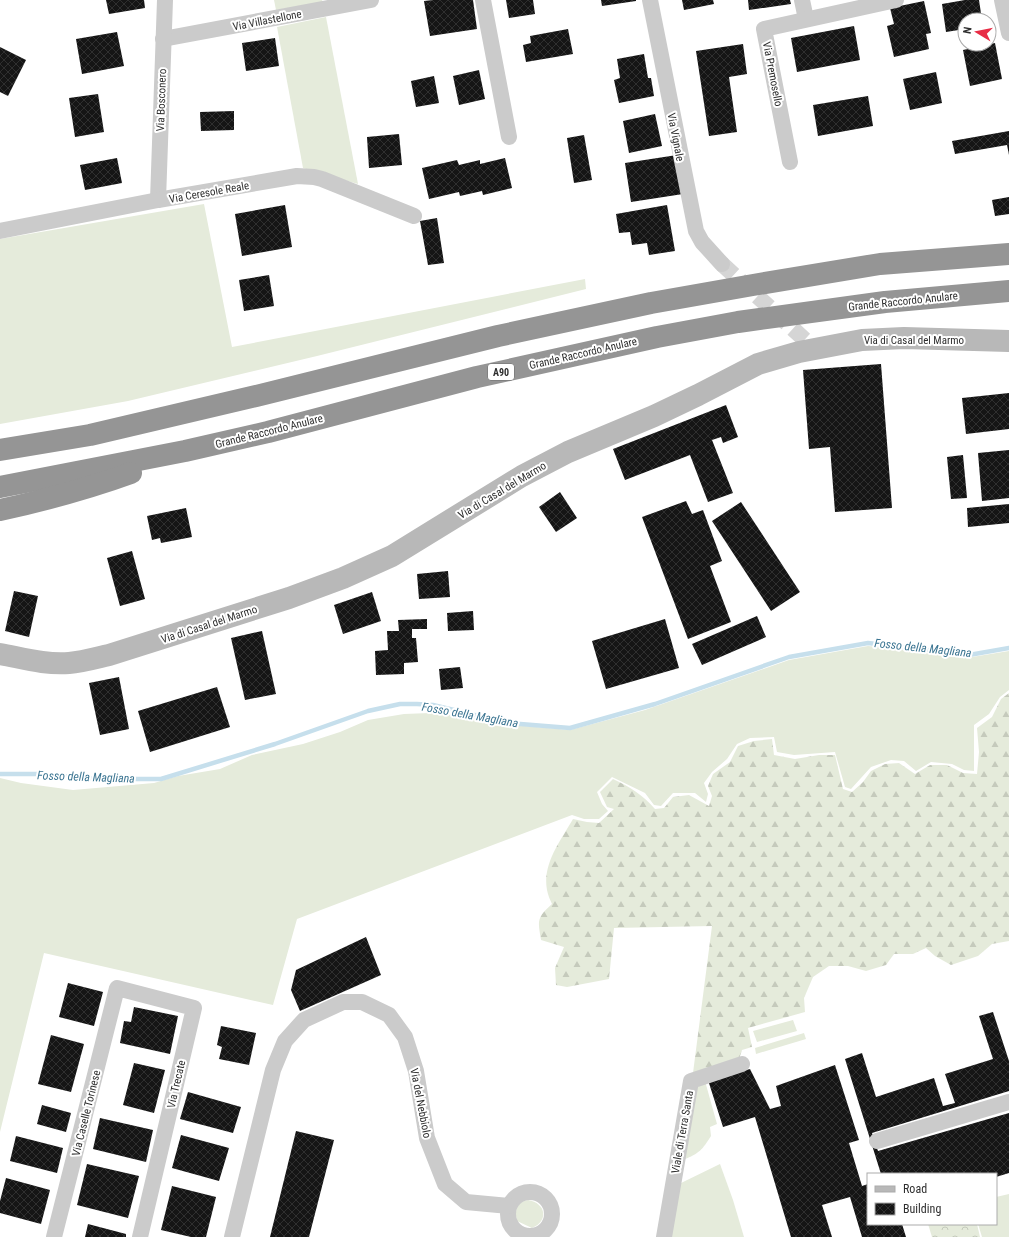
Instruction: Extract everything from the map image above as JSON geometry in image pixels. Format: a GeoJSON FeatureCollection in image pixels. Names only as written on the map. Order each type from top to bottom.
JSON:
{"type":"FeatureCollection","features":[{"type":"Feature","properties":{"kind":"highway"},"geometry":{"type":"LineString","coordinates":[[0,450],[97,433],[256,396],[498,336],[651,303],[880,264],[1009,254]]}},
{"type":"Feature","properties":{"kind":"highway","name":"Grande Raccordo Anulare"},"geometry":{"type":"LineString","coordinates":[[0,487],[185,451],[268,432],[477,378],[656,337],[738,322],[855,306],[962,294],[1009,291]]}},
{"type":"Feature","properties":{"kind":"highway"},"geometry":{"type":"LineString","coordinates":[[0,510],[57,497],[95,486],[185,451]]}},
{"type":"Feature","properties":{"kind":"main road","name":"Via di Casal del Marmo"},"geometry":{"type":"LineString","coordinates":[[0,654],[50,662],[78,662],[109,655],[281,601],[343,578],[392,556],[522,476],[568,452],[667,410],[746,370],[780,357],[862,340],[904,338],[1009,341]]}},
{"type":"Feature","properties":{"kind":"street","name":"Via Bosconero"},"geometry":{"type":"LineString","coordinates":[[158,200],[165,0]]}},
{"type":"Feature","properties":{"kind":"street","name":"Via Villastellone"},"geometry":{"type":"LineString","coordinates":[[163,40],[371,0]]}},
{"type":"Feature","properties":{"kind":"street"},"geometry":{"type":"LineString","coordinates":[[483,0],[509,137]]}},
{"type":"Feature","properties":{"kind":"street","name":"Via Vignale"},"geometry":{"type":"LineString","coordinates":[[650,0],[696,231],[702,242],[722,264]]}},
{"type":"Feature","properties":{"kind":"street"},"geometry":{"type":"LineString","coordinates":[[802,0],[806,19]]}},
{"type":"Feature","properties":{"kind":"street","name":"Via Premosello"},"geometry":{"type":"LineString","coordinates":[[790,162],[764,29],[896,0]]}},
{"type":"Feature","properties":{"kind":"street"},"geometry":{"type":"LineString","coordinates":[[1002,0],[1009,33]]}},
{"type":"Feature","properties":{"kind":"street","name":"Via Ceresole Reale"},"geometry":{"type":"LineString","coordinates":[[0,231],[158,200],[297,176],[306,176],[322,180],[414,216]]}},
{"type":"Feature","properties":{"kind":"street","name":"Via Caselle Torinese"},"geometry":{"type":"LineString","coordinates":[[54,1237],[117,988]]}},
{"type":"Feature","properties":{"kind":"street","name":"Via Trecate"},"geometry":{"type":"LineString","coordinates":[[117,988],[194,1008],[140,1237]]}},
{"type":"Feature","properties":{"kind":"street","name":"Via del Nebbiolo"},"geometry":{"type":"LineString","coordinates":[[232,1237],[273,1070],[285,1041],[304,1020],[343,1002],[362,1002],[389,1014],[405,1037],[416,1071],[427,1138],[445,1184],[466,1202],[509,1206]]}},
{"type":"Feature","properties":{"kind":"street","name":"Viale di Terra Santa"},"geometry":{"type":"LineString","coordinates":[[664,1237],[691,1081],[742,1064]]}},
{"type":"Feature","properties":{"kind":"street"},"geometry":{"type":"LineString","coordinates":[[877,1141],[1009,1102]]}},
{"type":"Feature","properties":{"kind":"street"},"geometry":{"type":"LineString","coordinates":[[525,1192],[539,1194],[545,1198],[552,1211],[549,1225],[539,1236],[524,1236],[517,1233],[508,1221],[507,1213],[509,1206],[518,1195],[525,1192]]}},
{"type":"Feature","properties":{"kind":"green space"},"geometry":{"type":"Polygon","coordinates":[[[274,0],[322,0],[323,2],[276,10],[274,0]]]}},
{"type":"Feature","properties":{"kind":"green space"},"geometry":{"type":"Polygon","coordinates":[[[326,17],[358,184],[303,168],[277,27],[326,17]]]}},
{"type":"Feature","properties":{"kind":"green space"},"geometry":{"type":"Polygon","coordinates":[[[204,204],[232,347],[585,279],[586,289],[128,401],[0,424],[0,239],[204,204]]]}},
{"type":"Feature","properties":{"kind":"green space"},"geometry":{"type":"Polygon","coordinates":[[[868,646],[966,658],[1009,651],[1009,690],[1000,697],[989,714],[974,725],[974,771],[964,770],[952,764],[931,762],[916,771],[904,761],[891,760],[871,767],[851,789],[845,787],[835,752],[794,755],[777,752],[774,737],[750,738],[737,744],[727,759],[712,772],[704,783],[708,794],[706,802],[695,793],[673,793],[661,806],[654,805],[645,793],[612,777],[597,792],[602,804],[608,811],[599,819],[584,819],[572,815],[297,919],[273,1005],[44,953],[0,1132],[0,778],[21,783],[73,790],[154,783],[178,776],[220,769],[252,755],[303,744],[340,732],[368,720],[404,714],[430,713],[464,716],[502,724],[570,730],[645,710],[789,660],[868,646]]]}},
{"type":"Feature","properties":{"kind":"green space"},"geometry":{"type":"Polygon","coordinates":[[[1009,693],[1009,941],[992,944],[978,956],[951,965],[935,956],[926,948],[913,954],[894,954],[886,965],[866,971],[848,966],[829,966],[813,977],[804,998],[805,1012],[748,1028],[752,1047],[742,1050],[739,1059],[693,1073],[712,926],[614,928],[609,979],[567,987],[556,985],[555,968],[564,947],[541,940],[539,928],[539,920],[543,913],[552,904],[547,890],[547,871],[558,844],[573,819],[599,823],[614,809],[607,807],[600,792],[613,779],[636,792],[655,809],[664,808],[673,797],[689,795],[709,806],[712,796],[708,786],[713,774],[730,762],[738,746],[754,741],[772,739],[774,755],[795,759],[819,755],[835,755],[843,789],[852,792],[863,782],[871,771],[885,764],[899,763],[915,774],[930,765],[947,765],[963,773],[977,774],[979,752],[977,728],[992,717],[1001,699],[1009,693]]]}},
{"type":"Feature","properties":{"kind":"green space"},"geometry":{"type":"Polygon","coordinates":[[[793,1020],[797,1031],[757,1042],[753,1031],[793,1020]]]}},
{"type":"Feature","properties":{"kind":"green space"},"geometry":{"type":"Polygon","coordinates":[[[804,1033],[806,1039],[756,1054],[755,1048],[804,1033]]]}},
{"type":"Feature","properties":{"kind":"green space"},"geometry":{"type":"Polygon","coordinates":[[[705,1081],[717,1124],[710,1127],[711,1136],[703,1148],[697,1153],[683,1160],[694,1090],[705,1081]]]}},
{"type":"Feature","properties":{"kind":"green space"},"geometry":{"type":"Polygon","coordinates":[[[720,1164],[744,1237],[669,1237],[679,1184],[720,1164]]]}},
{"type":"Feature","properties":{"kind":"green space"},"geometry":{"type":"Polygon","coordinates":[[[1009,1194],[1009,1237],[982,1237],[978,1225],[997,1225],[997,1197],[1009,1194]]]}},
{"type":"Feature","properties":{"kind":"green space"},"geometry":{"type":"Polygon","coordinates":[[[528,1200],[539,1205],[543,1212],[541,1221],[532,1228],[517,1221],[516,1217],[517,1207],[524,1201],[528,1200]]]}},
{"type":"Feature","properties":{"kind":"green space"},"geometry":{"type":"Polygon","coordinates":[[[928,1225],[977,1225],[980,1237],[932,1237],[928,1225]]]}},
{"type":"Feature","properties":{"kind":"building"},"geometry":{"type":"Polygon","coordinates":[[[106,0],[144,0],[145,8],[109,14],[106,0]]]}},
{"type":"Feature","properties":{"kind":"building"},"geometry":{"type":"Polygon","coordinates":[[[473,0],[477,29],[430,36],[424,1],[473,0]]]}},
{"type":"Feature","properties":{"kind":"building"},"geometry":{"type":"Polygon","coordinates":[[[506,0],[533,0],[535,14],[509,18],[506,0]]]}},
{"type":"Feature","properties":{"kind":"building"},"geometry":{"type":"Polygon","coordinates":[[[601,0],[636,0],[636,1],[602,6],[601,0]]]}},
{"type":"Feature","properties":{"kind":"building"},"geometry":{"type":"Polygon","coordinates":[[[682,0],[713,0],[714,4],[684,10],[682,0]]]}},
{"type":"Feature","properties":{"kind":"building"},"geometry":{"type":"Polygon","coordinates":[[[748,0],[790,0],[791,4],[749,10],[748,0]]]}},
{"type":"Feature","properties":{"kind":"building"},"geometry":{"type":"Polygon","coordinates":[[[965,0],[979,0],[981,12],[957,12],[957,30],[946,32],[942,4],[965,0]]]}},
{"type":"Feature","properties":{"kind":"building"},"geometry":{"type":"Polygon","coordinates":[[[924,1],[931,33],[926,34],[929,49],[894,57],[887,26],[894,24],[890,8],[924,1]]]}},
{"type":"Feature","properties":{"kind":"building"},"geometry":{"type":"Polygon","coordinates":[[[854,26],[860,60],[797,72],[791,38],[854,26]]]}},
{"type":"Feature","properties":{"kind":"building"},"geometry":{"type":"Polygon","coordinates":[[[568,29],[573,54],[526,62],[523,45],[531,43],[530,36],[568,29]]]}},
{"type":"Feature","properties":{"kind":"building"},"geometry":{"type":"Polygon","coordinates":[[[117,32],[124,66],[82,74],[76,39],[117,32]]]}},
{"type":"Feature","properties":{"kind":"building"},"geometry":{"type":"Polygon","coordinates":[[[275,38],[279,66],[246,71],[242,43],[275,38]]]}},
{"type":"Feature","properties":{"kind":"building"},"geometry":{"type":"Polygon","coordinates":[[[743,44],[747,74],[729,77],[737,132],[709,136],[696,51],[743,44]]]}},
{"type":"Feature","properties":{"kind":"building"},"geometry":{"type":"Polygon","coordinates":[[[0,47],[26,60],[8,96],[0,92],[0,47]]]}},
{"type":"Feature","properties":{"kind":"building"},"geometry":{"type":"Polygon","coordinates":[[[963,52],[997,52],[1002,79],[970,86],[963,52]]]}},
{"type":"Feature","properties":{"kind":"building"},"geometry":{"type":"Polygon","coordinates":[[[644,54],[648,78],[651,78],[654,96],[619,103],[614,80],[620,78],[617,59],[644,54]]]}},
{"type":"Feature","properties":{"kind":"building"},"geometry":{"type":"Polygon","coordinates":[[[479,70],[485,99],[459,105],[453,76],[479,70]]]}},
{"type":"Feature","properties":{"kind":"building"},"geometry":{"type":"Polygon","coordinates":[[[936,72],[942,103],[910,110],[903,79],[936,72]]]}},
{"type":"Feature","properties":{"kind":"building"},"geometry":{"type":"Polygon","coordinates":[[[434,76],[439,103],[416,107],[411,81],[434,76]]]}},
{"type":"Feature","properties":{"kind":"building"},"geometry":{"type":"Polygon","coordinates":[[[98,94],[104,132],[75,137],[69,98],[98,94]]]}},
{"type":"Feature","properties":{"kind":"building"},"geometry":{"type":"Polygon","coordinates":[[[868,96],[873,126],[818,136],[813,105],[868,96]]]}},
{"type":"Feature","properties":{"kind":"building"},"geometry":{"type":"Polygon","coordinates":[[[234,111],[234,130],[201,131],[200,112],[234,111]]]}},
{"type":"Feature","properties":{"kind":"building"},"geometry":{"type":"Polygon","coordinates":[[[655,114],[662,146],[629,153],[623,121],[655,114]]]}},
{"type":"Feature","properties":{"kind":"building"},"geometry":{"type":"Polygon","coordinates":[[[1009,131],[1009,155],[1007,145],[955,154],[952,141],[1009,131]]]}},
{"type":"Feature","properties":{"kind":"building"},"geometry":{"type":"Polygon","coordinates":[[[399,134],[402,165],[369,168],[367,137],[399,134]]]}},
{"type":"Feature","properties":{"kind":"building"},"geometry":{"type":"Polygon","coordinates":[[[584,135],[592,180],[574,183],[567,138],[584,135]]]}},
{"type":"Feature","properties":{"kind":"building"},"geometry":{"type":"Polygon","coordinates":[[[677,155],[683,194],[631,202],[625,163],[677,155]]]}},
{"type":"Feature","properties":{"kind":"building"},"geometry":{"type":"Polygon","coordinates":[[[117,158],[122,183],[85,190],[80,165],[117,158]]]}},
{"type":"Feature","properties":{"kind":"building"},"geometry":{"type":"Polygon","coordinates":[[[505,158],[512,188],[483,195],[482,191],[460,196],[459,192],[429,199],[422,168],[457,160],[459,165],[480,160],[480,164],[505,158]]]}},
{"type":"Feature","properties":{"kind":"building"},"geometry":{"type":"Polygon","coordinates":[[[1009,197],[1009,214],[995,216],[992,200],[1009,197]]]}},
{"type":"Feature","properties":{"kind":"building"},"geometry":{"type":"Polygon","coordinates":[[[285,205],[292,247],[242,256],[235,214],[285,205]]]}},
{"type":"Feature","properties":{"kind":"building"},"geometry":{"type":"Polygon","coordinates":[[[667,205],[675,251],[649,255],[647,243],[632,245],[630,232],[619,233],[616,214],[667,205]]]}},
{"type":"Feature","properties":{"kind":"building"},"geometry":{"type":"Polygon","coordinates":[[[437,218],[444,263],[428,265],[420,221],[437,218]]]}},
{"type":"Feature","properties":{"kind":"building"},"geometry":{"type":"Polygon","coordinates":[[[269,275],[274,306],[244,311],[239,280],[269,275]]]}},
{"type":"Feature","properties":{"kind":"building"},"geometry":{"type":"Polygon","coordinates":[[[881,364],[892,508],[835,512],[830,447],[809,449],[803,370],[881,364]]]}},
{"type":"Feature","properties":{"kind":"building"},"geometry":{"type":"Polygon","coordinates":[[[1009,393],[1009,429],[966,434],[962,398],[1009,393]]]}},
{"type":"Feature","properties":{"kind":"building"},"geometry":{"type":"Polygon","coordinates":[[[726,405],[738,437],[723,443],[721,437],[712,440],[733,493],[708,502],[690,455],[625,480],[613,449],[726,405]]]}},
{"type":"Feature","properties":{"kind":"building"},"geometry":{"type":"Polygon","coordinates":[[[1009,450],[1009,498],[982,501],[978,453],[1009,450]]]}},
{"type":"Feature","properties":{"kind":"building"},"geometry":{"type":"Polygon","coordinates":[[[963,455],[967,498],[951,499],[947,457],[963,455]]]}},
{"type":"Feature","properties":{"kind":"building"},"geometry":{"type":"Polygon","coordinates":[[[560,492],[577,518],[556,532],[539,507],[560,492]]]}},
{"type":"Feature","properties":{"kind":"building"},"geometry":{"type":"Polygon","coordinates":[[[686,501],[692,514],[703,510],[722,561],[710,566],[731,622],[688,639],[642,517],[686,501]]]}},
{"type":"Feature","properties":{"kind":"building"},"geometry":{"type":"Polygon","coordinates":[[[741,502],[800,592],[771,611],[712,521],[741,502]]]}},
{"type":"Feature","properties":{"kind":"building"},"geometry":{"type":"Polygon","coordinates":[[[1009,504],[1009,523],[968,527],[967,508],[1009,504]]]}},
{"type":"Feature","properties":{"kind":"building"},"geometry":{"type":"Polygon","coordinates":[[[186,508],[192,537],[161,543],[160,538],[152,540],[147,516],[186,508]]]}},
{"type":"Feature","properties":{"kind":"building"},"geometry":{"type":"Polygon","coordinates":[[[132,551],[145,599],[120,606],[107,558],[132,551]]]}},
{"type":"Feature","properties":{"kind":"building"},"geometry":{"type":"Polygon","coordinates":[[[448,571],[450,597],[419,599],[417,574],[448,571]]]}},
{"type":"Feature","properties":{"kind":"building"},"geometry":{"type":"Polygon","coordinates":[[[14,591],[38,596],[29,637],[5,631],[14,591]]]}},
{"type":"Feature","properties":{"kind":"building"},"geometry":{"type":"Polygon","coordinates":[[[372,592],[381,621],[343,634],[334,605],[372,592]]]}},
{"type":"Feature","properties":{"kind":"building"},"geometry":{"type":"Polygon","coordinates":[[[473,611],[474,630],[448,631],[447,613],[473,611]]]}},
{"type":"Feature","properties":{"kind":"building"},"geometry":{"type":"Polygon","coordinates":[[[757,616],[766,637],[702,665],[692,644],[757,616]]]}},
{"type":"Feature","properties":{"kind":"building"},"geometry":{"type":"Polygon","coordinates":[[[427,619],[427,629],[412,629],[412,638],[416,638],[418,662],[404,663],[404,674],[376,675],[375,651],[388,650],[387,631],[399,631],[398,620],[427,619]]]}},
{"type":"Feature","properties":{"kind":"building"},"geometry":{"type":"Polygon","coordinates":[[[665,619],[679,668],[606,689],[592,641],[665,619]]]}},
{"type":"Feature","properties":{"kind":"building"},"geometry":{"type":"Polygon","coordinates":[[[262,631],[276,694],[245,700],[231,638],[262,631]]]}},
{"type":"Feature","properties":{"kind":"building"},"geometry":{"type":"Polygon","coordinates":[[[460,667],[463,688],[441,690],[439,669],[460,667]]]}},
{"type":"Feature","properties":{"kind":"building"},"geometry":{"type":"Polygon","coordinates":[[[119,677],[129,729],[100,735],[89,683],[119,677]]]}},
{"type":"Feature","properties":{"kind":"building"},"geometry":{"type":"Polygon","coordinates":[[[217,687],[230,727],[150,752],[138,711],[217,687]]]}},
{"type":"Feature","properties":{"kind":"building"},"geometry":{"type":"Polygon","coordinates":[[[366,937],[381,975],[300,1011],[291,990],[296,970],[366,937]]]}},
{"type":"Feature","properties":{"kind":"building"},"geometry":{"type":"Polygon","coordinates":[[[68,983],[103,992],[94,1026],[59,1017],[68,983]]]}},
{"type":"Feature","properties":{"kind":"building"},"geometry":{"type":"Polygon","coordinates":[[[134,1007],[178,1016],[170,1054],[120,1043],[124,1021],[131,1022],[134,1007]]]}},
{"type":"Feature","properties":{"kind":"building"},"geometry":{"type":"Polygon","coordinates":[[[993,1012],[1009,1061],[1009,1091],[872,1133],[878,1151],[1009,1113],[1009,1173],[997,1177],[997,1173],[881,1173],[845,1059],[862,1053],[876,1097],[934,1078],[943,1106],[955,1103],[945,1074],[993,1059],[979,1016],[993,1012]]]}},
{"type":"Feature","properties":{"kind":"building"},"geometry":{"type":"Polygon","coordinates":[[[221,1026],[256,1033],[249,1065],[219,1059],[222,1047],[217,1045],[221,1026]]]}},
{"type":"Feature","properties":{"kind":"building"},"geometry":{"type":"Polygon","coordinates":[[[51,1035],[84,1044],[71,1092],[38,1084],[51,1035]]]}},
{"type":"Feature","properties":{"kind":"building"},"geometry":{"type":"Polygon","coordinates":[[[134,1063],[165,1070],[154,1113],[123,1105],[134,1063]]]}},
{"type":"Feature","properties":{"kind":"building"},"geometry":{"type":"Polygon","coordinates":[[[835,1065],[859,1140],[849,1143],[862,1186],[867,1184],[867,1225],[902,1225],[906,1237],[862,1237],[850,1197],[822,1205],[832,1237],[791,1237],[755,1117],[723,1127],[708,1080],[750,1069],[770,1109],[781,1106],[776,1086],[835,1065]]]}},
{"type":"Feature","properties":{"kind":"building"},"geometry":{"type":"Polygon","coordinates":[[[188,1092],[241,1107],[233,1133],[180,1119],[188,1092]]]}},
{"type":"Feature","properties":{"kind":"building"},"geometry":{"type":"Polygon","coordinates":[[[42,1105],[71,1113],[66,1132],[37,1124],[42,1105]]]}},
{"type":"Feature","properties":{"kind":"building"},"geometry":{"type":"Polygon","coordinates":[[[100,1118],[153,1130],[146,1162],[93,1149],[100,1118]]]}},
{"type":"Feature","properties":{"kind":"building"},"geometry":{"type":"Polygon","coordinates":[[[296,1131],[334,1140],[309,1237],[270,1237],[296,1131]]]}},
{"type":"Feature","properties":{"kind":"building"},"geometry":{"type":"Polygon","coordinates":[[[181,1135],[229,1148],[219,1181],[172,1168],[181,1135]]]}},
{"type":"Feature","properties":{"kind":"building"},"geometry":{"type":"Polygon","coordinates":[[[16,1136],[63,1148],[57,1173],[10,1161],[16,1136]]]}},
{"type":"Feature","properties":{"kind":"building"},"geometry":{"type":"Polygon","coordinates":[[[87,1164],[139,1176],[128,1218],[77,1205],[87,1164]]]}},
{"type":"Feature","properties":{"kind":"building"},"geometry":{"type":"Polygon","coordinates":[[[6,1178],[50,1190],[41,1224],[0,1213],[0,1201],[6,1178]]]}},
{"type":"Feature","properties":{"kind":"building"},"geometry":{"type":"Polygon","coordinates":[[[172,1186],[216,1197],[206,1237],[191,1237],[161,1230],[172,1186]]]}},
{"type":"Feature","properties":{"kind":"building"},"geometry":{"type":"Polygon","coordinates":[[[88,1224],[126,1234],[126,1237],[85,1237],[88,1224]]]}},
{"type":"Feature","properties":{"kind":"waterway","name":"Fosso della Magliana"},"geometry":{"type":"LineString","coordinates":[[0,774],[41,774],[98,779],[161,779],[275,744],[368,711],[400,704],[433,705],[508,723],[570,728],[655,704],[789,657],[868,643],[969,655],[1009,648]]}},
{"type":"Feature","properties":{"kind":"tunnel"},"geometry":{"type":"LineString","coordinates":[[722,264],[815,349]]}}]}
